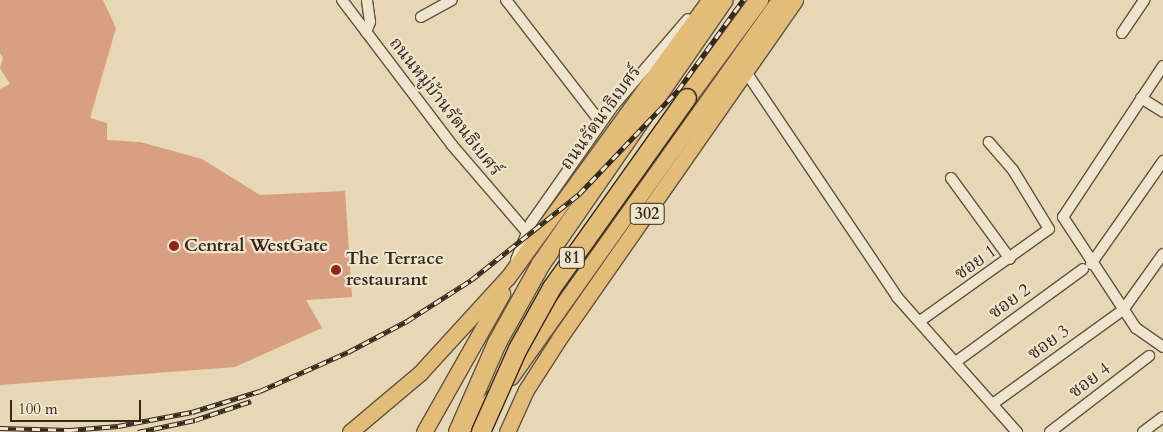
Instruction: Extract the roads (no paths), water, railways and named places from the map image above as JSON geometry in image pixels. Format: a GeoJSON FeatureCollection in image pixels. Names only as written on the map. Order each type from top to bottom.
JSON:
{"type":"FeatureCollection","features":[{"type":"Feature","properties":{"kind":"highway","name":"81"},"geometry":{"type":"LineString","coordinates":[[460,430],[510,317],[568,224],[724,0]]}},
{"type":"Feature","properties":{"kind":"highway","name":"81"},"geometry":{"type":"LineString","coordinates":[[481,432],[518,349],[552,288],[759,0]]}},
{"type":"Feature","properties":{"kind":"main road","name":"ถนนรัตนาธิเบศร์"},"geometry":{"type":"LineString","coordinates":[[523,258],[708,0]]}},
{"type":"Feature","properties":{"kind":"main road"},"geometry":{"type":"LineString","coordinates":[[460,430],[520,365],[779,0]]}},
{"type":"Feature","properties":{"kind":"main road","name":"302"},"geometry":{"type":"LineString","coordinates":[[508,432],[526,390],[560,337],[795,0]]}},
{"type":"Feature","properties":{"kind":"main road"},"geometry":{"type":"LineString","coordinates":[[350,432],[428,366],[523,258]]}},
{"type":"Feature","properties":{"kind":"main road"},"geometry":{"type":"LineString","coordinates":[[424,432],[523,258]]}},
{"type":"Feature","properties":{"kind":"street","name":"ถนนหมู่บ้านรัตนธิเบศร์"},"geometry":{"type":"LineString","coordinates":[[342,0],[452,145],[526,231]]}},
{"type":"Feature","properties":{"kind":"street"},"geometry":{"type":"LineString","coordinates":[[366,32],[370,22],[367,0]]}},
{"type":"Feature","properties":{"kind":"street"},"geometry":{"type":"LineString","coordinates":[[421,17],[452,0]]}},
{"type":"Feature","properties":{"kind":"street"},"geometry":{"type":"LineString","coordinates":[[506,0],[601,123]]}},
{"type":"Feature","properties":{"kind":"street"},"geometry":{"type":"LineString","coordinates":[[513,271],[526,231],[601,123],[647,63],[708,0]]}},
{"type":"Feature","properties":{"kind":"street"},"geometry":{"type":"LineString","coordinates":[[1122,33],[1144,0]]}},
{"type":"Feature","properties":{"kind":"street"},"geometry":{"type":"LineString","coordinates":[[1163,66],[1063,217],[1087,267],[1140,333],[1163,347]]}},
{"type":"Feature","properties":{"kind":"street"},"geometry":{"type":"LineString","coordinates":[[746,72],[896,297],[957,361],[1017,432]]}},
{"type":"Feature","properties":{"kind":"street"},"geometry":{"type":"LineString","coordinates":[[1142,98],[1163,112]]}},
{"type":"Feature","properties":{"kind":"street","name":"ซอย 1"},"geometry":{"type":"LineString","coordinates":[[920,321],[1010,259],[1049,229],[1013,170],[989,142]]}},
{"type":"Feature","properties":{"kind":"street","name":"ซอย 2"},"geometry":{"type":"LineString","coordinates":[[957,361],[1087,267],[1163,161]]}},
{"type":"Feature","properties":{"kind":"street"},"geometry":{"type":"LineString","coordinates":[[951,178],[1010,259]]}},
{"type":"Feature","properties":{"kind":"street","name":"ซอย 3"},"geometry":{"type":"LineString","coordinates":[[994,403],[1123,310],[1163,254]]}},
{"type":"Feature","properties":{"kind":"street","name":"ซอย 4"},"geometry":{"type":"LineString","coordinates":[[1050,432],[1149,356]]}},
{"type":"Feature","properties":{"kind":"street"},"geometry":{"type":"LineString","coordinates":[[1143,432],[1163,417]]}},
{"type":"Feature","properties":{"kind":"railway"},"geometry":{"type":"LineString","coordinates":[[0,428],[70,430],[118,426],[192,412],[260,391],[348,352],[407,321],[471,280],[579,194],[678,90],[743,0]]}},
{"type":"Feature","properties":{"kind":"railway"},"geometry":{"type":"LineString","coordinates":[[138,432],[195,420],[251,401]]}},
{"type":"Feature","properties":{"kind":"place","name":"Central WestGate"},"geometry":{"type":"Point","coordinates":[174,246]}},
{"type":"Feature","properties":{"kind":"place","name":"The Terrace restaurant"},"geometry":{"type":"Point","coordinates":[336,270]}}]}
